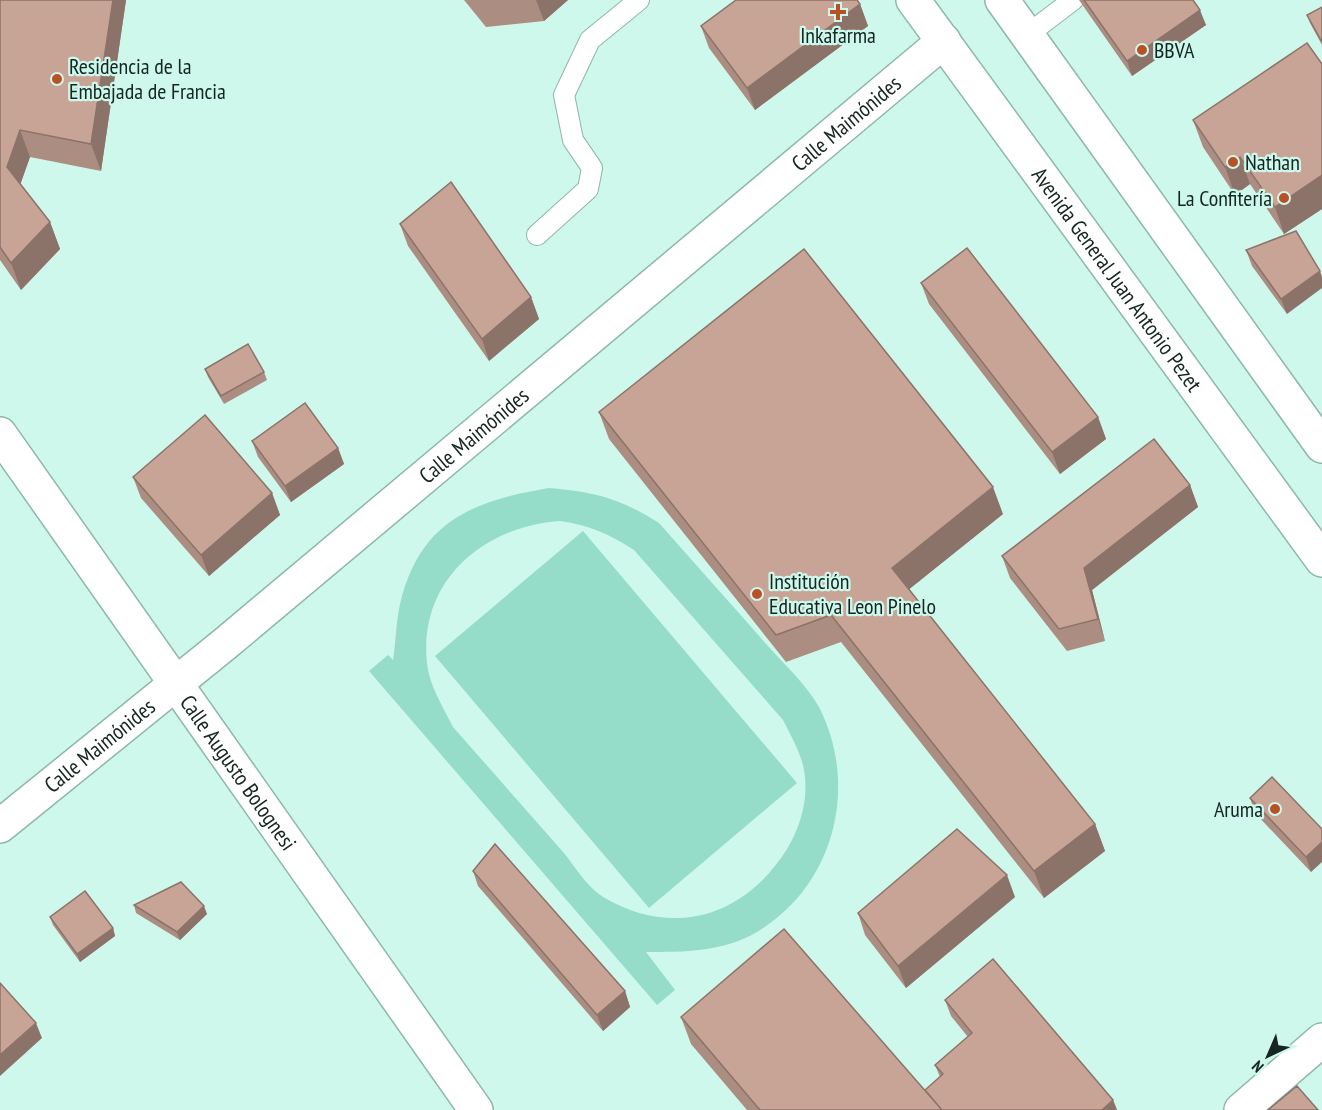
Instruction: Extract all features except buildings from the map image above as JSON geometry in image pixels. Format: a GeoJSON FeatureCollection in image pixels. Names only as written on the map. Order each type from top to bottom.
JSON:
{"type":"FeatureCollection","features":[{"type":"Feature","properties":{"kind":"street","name":"Avenida General Juan Antonio Pezet"},"geometry":{"type":"LineString","coordinates":[[913,0],[1322,560]]}},
{"type":"Feature","properties":{"kind":"street"},"geometry":{"type":"LineString","coordinates":[[1002,0],[1322,446]]}},
{"type":"Feature","properties":{"kind":"street","name":"Calle Maimónides"},"geometry":{"type":"LineString","coordinates":[[0,826],[175,683],[944,41]]}},
{"type":"Feature","properties":{"kind":"street","name":"Calle Augusto Bolognesi"},"geometry":{"type":"LineString","coordinates":[[0,434],[175,683],[460,1104]]}},
{"type":"Feature","properties":{"kind":"street"},"geometry":{"type":"LineString","coordinates":[[1241,1110],[1322,1040]]}},
{"type":"Feature","properties":{"kind":"lane"},"geometry":{"type":"LineString","coordinates":[[537,235],[588,189],[592,168],[573,140],[564,95],[590,40],[639,0]]}},
{"type":"Feature","properties":{"kind":"lane"},"geometry":{"type":"LineString","coordinates":[[1027,35],[1073,0]]}},
{"type":"Feature","properties":{"kind":"green space"},"geometry":{"type":"Polygon","coordinates":[[[549,488],[593,494],[619,502],[659,523],[803,684],[820,709],[832,739],[837,771],[838,802],[832,833],[821,862],[805,889],[783,912],[744,939],[703,950],[646,952],[675,990],[657,1005],[369,671],[388,655],[393,660],[400,604],[409,576],[421,553],[436,534],[453,520],[473,509],[521,493],[549,488]],[[560,521],[532,525],[506,534],[482,547],[462,563],[445,583],[433,607],[427,634],[428,671],[437,696],[453,727],[597,893],[630,910],[656,917],[681,918],[706,914],[729,905],[751,891],[770,872],[787,849],[796,831],[805,801],[805,780],[801,757],[783,720],[634,550],[598,531],[560,521]]]}},
{"type":"Feature","properties":{"kind":"green space"},"geometry":{"type":"Polygon","coordinates":[[[583,531],[797,783],[649,908],[435,656],[583,531]]]}},
{"type":"Feature","properties":{"kind":"place","name":"Inkafarma"},"geometry":{"type":"Point","coordinates":[838,12]}},
{"type":"Feature","properties":{"kind":"place","name":"BBVA"},"geometry":{"type":"Point","coordinates":[1142,50]}},
{"type":"Feature","properties":{"kind":"place","name":"Residencia de la Embajada de Francia"},"geometry":{"type":"Point","coordinates":[57,79]}},
{"type":"Feature","properties":{"kind":"place","name":"Nathan"},"geometry":{"type":"Point","coordinates":[1233,162]}},
{"type":"Feature","properties":{"kind":"place","name":"La Confitería"},"geometry":{"type":"Point","coordinates":[1284,198]}},
{"type":"Feature","properties":{"kind":"place","name":"Institución Educativa Leon Pinelo"},"geometry":{"type":"Point","coordinates":[757,594]}},
{"type":"Feature","properties":{"kind":"place","name":"Aruma"},"geometry":{"type":"Point","coordinates":[1275,809]}}]}
